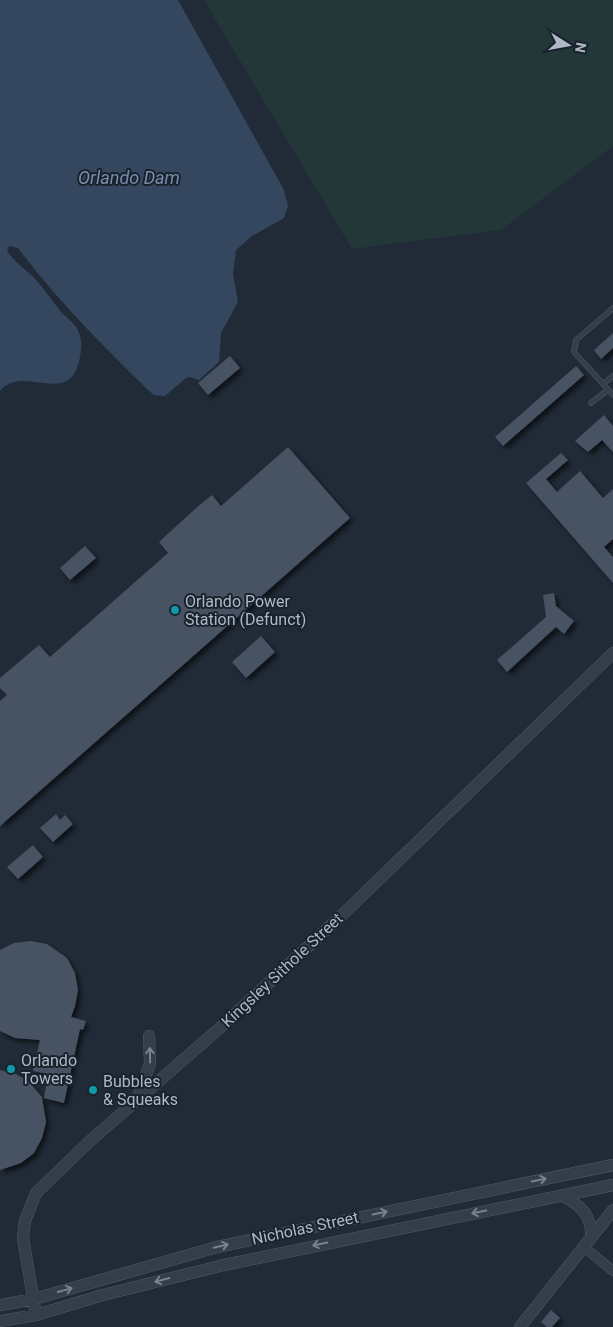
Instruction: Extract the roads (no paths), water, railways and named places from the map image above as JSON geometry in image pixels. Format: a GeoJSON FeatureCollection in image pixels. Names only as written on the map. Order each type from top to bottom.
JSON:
{"type":"FeatureCollection","features":[{"type":"Feature","properties":{"kind":"street","name":"Kingsley Sithole Street"},"geometry":{"type":"LineString","coordinates":[[36,1315],[23,1238],[29,1207],[36,1193],[52,1176],[134,1104],[330,925],[613,653]]}},
{"type":"Feature","properties":{"kind":"street"},"geometry":{"type":"LineString","coordinates":[[134,1104],[145,1081],[150,1064],[149,1036]]}},
{"type":"Feature","properties":{"kind":"street","name":"Nicholas Street"},"geometry":{"type":"LineString","coordinates":[[0,1305],[34,1299],[217,1247],[613,1165]]}},
{"type":"Feature","properties":{"kind":"street","name":"Nicholas Street"},"geometry":{"type":"LineString","coordinates":[[0,1321],[36,1315],[103,1295],[216,1266],[613,1185]]}},
{"type":"Feature","properties":{"kind":"street"},"geometry":{"type":"LineString","coordinates":[[563,1196],[574,1202],[586,1213],[590,1224],[587,1243]]}},
{"type":"Feature","properties":{"kind":"street"},"geometry":{"type":"LineString","coordinates":[[526,1325],[613,1210]]}},
{"type":"Feature","properties":{"kind":"street"},"geometry":{"type":"LineString","coordinates":[[587,1243],[613,1271]]}},
{"type":"Feature","properties":{"kind":"lane"},"geometry":{"type":"LineString","coordinates":[[613,308],[576,340],[574,347],[574,352],[613,395]]}},
{"type":"Feature","properties":{"kind":"lane"},"geometry":{"type":"LineString","coordinates":[[603,384],[613,376]]}},
{"type":"Feature","properties":{"kind":"lane"},"geometry":{"type":"LineString","coordinates":[[591,403],[608,390]]}},
{"type":"Feature","properties":{"kind":"water","name":"Orlando Dam"},"geometry":{"type":"Polygon","coordinates":[[[0,0],[178,0],[284,190],[288,206],[284,218],[252,236],[236,250],[233,274],[238,302],[221,333],[219,362],[199,380],[190,377],[186,378],[165,396],[154,395],[149,391],[64,304],[18,248],[9,246],[7,251],[10,255],[42,286],[60,311],[76,327],[80,335],[81,347],[77,369],[69,379],[59,383],[48,384],[22,381],[10,383],[0,391],[0,0]]]}},
{"type":"Feature","properties":{"kind":"place","name":"Orlando Power Station (Defunct)"},"geometry":{"type":"Point","coordinates":[175,610]}},
{"type":"Feature","properties":{"kind":"place","name":"Orlando Towers"},"geometry":{"type":"Point","coordinates":[11,1069]}},
{"type":"Feature","properties":{"kind":"place","name":"Bubbles & Squeaks"},"geometry":{"type":"Point","coordinates":[93,1090]}}]}
